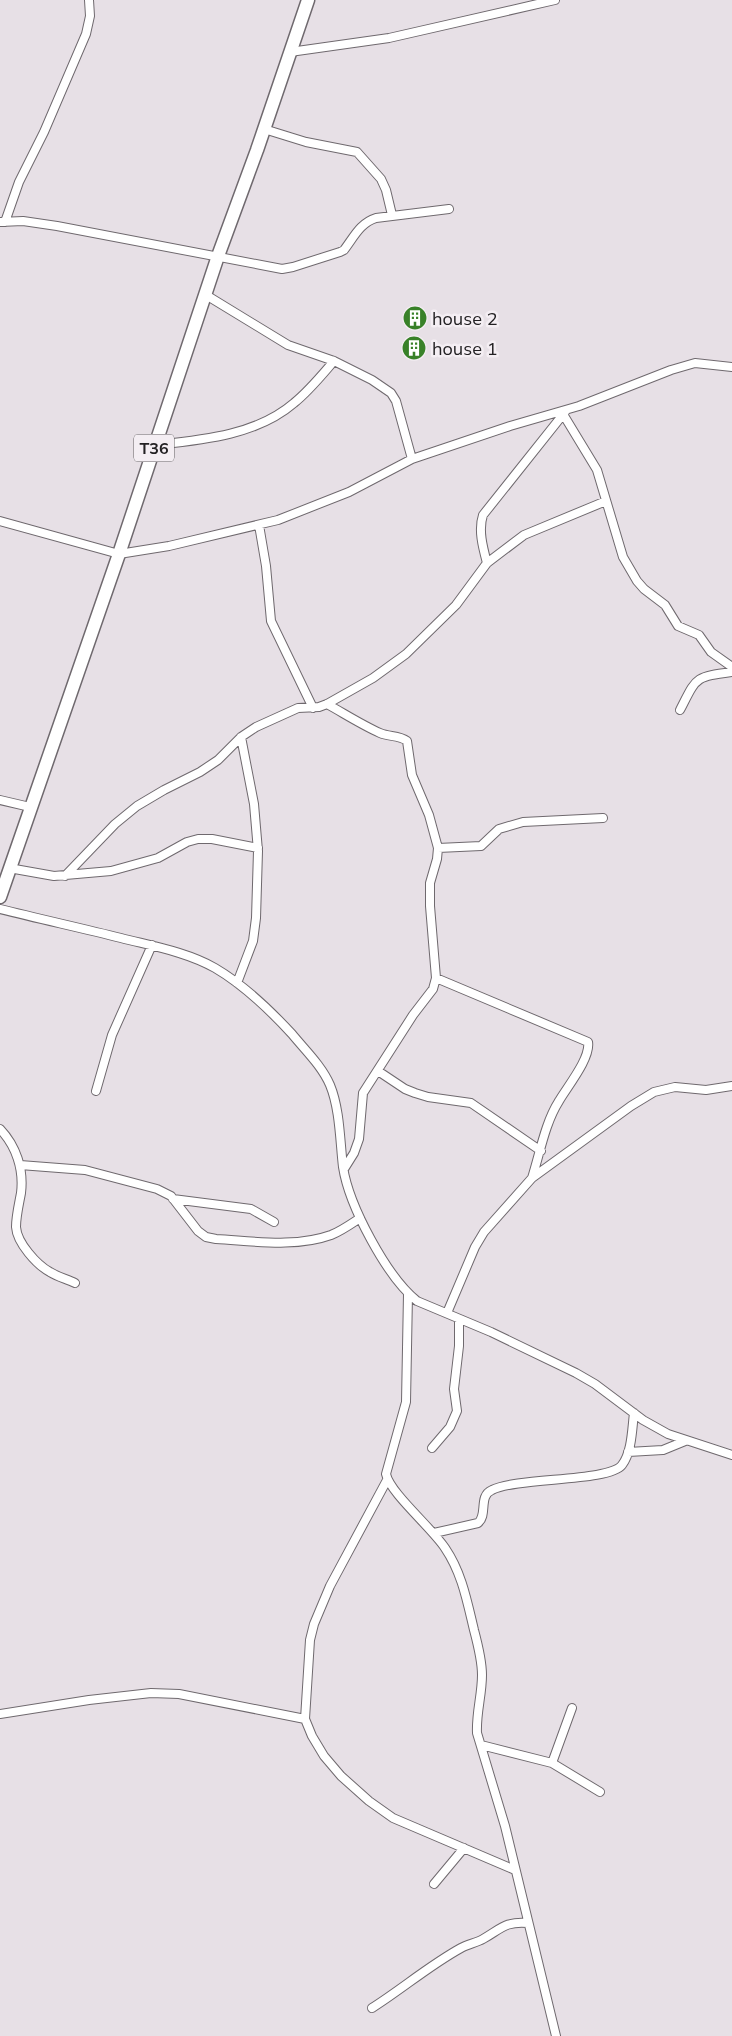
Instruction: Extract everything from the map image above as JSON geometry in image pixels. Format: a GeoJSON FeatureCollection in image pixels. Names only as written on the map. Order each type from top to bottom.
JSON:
{"type":"FeatureCollection","features":[{"type":"Feature","properties":{"kind":"highway","name":"T36"},"geometry":{"type":"LineString","coordinates":[[0,897],[156,445],[218,256],[308,0]]}},
{"type":"Feature","properties":{"kind":"street"},"geometry":{"type":"LineString","coordinates":[[89,0],[90,16],[86,34],[44,132],[19,182],[2,222],[23,222],[57,226],[282,269],[340,252],[367,221],[392,215],[449,209]]}},
{"type":"Feature","properties":{"kind":"street"},"geometry":{"type":"LineString","coordinates":[[290,52],[389,38],[555,0]]}},
{"type":"Feature","properties":{"kind":"street"},"geometry":{"type":"LineString","coordinates":[[264,129],[306,142],[357,152],[381,179],[386,190],[392,215]]}},
{"type":"Feature","properties":{"kind":"street"},"geometry":{"type":"LineString","coordinates":[[206,295],[288,345],[334,361],[372,380],[394,396],[412,460]]}},
{"type":"Feature","properties":{"kind":"street"},"geometry":{"type":"LineString","coordinates":[[156,445],[198,440],[246,429],[269,419],[293,404],[312,387],[334,361]]}},
{"type":"Feature","properties":{"kind":"street"},"geometry":{"type":"LineString","coordinates":[[0,521],[118,554],[169,546],[278,520],[349,492],[412,460],[510,426],[565,412],[644,380],[695,363],[732,367]]}},
{"type":"Feature","properties":{"kind":"street"},"geometry":{"type":"LineString","coordinates":[[565,412],[597,470],[623,557],[637,581],[644,589],[665,605],[678,626],[699,634],[710,652],[732,667]]}},
{"type":"Feature","properties":{"kind":"street"},"geometry":{"type":"LineString","coordinates":[[487,563],[481,533],[483,515],[565,412]]}},
{"type":"Feature","properties":{"kind":"street"},"geometry":{"type":"LineString","coordinates":[[65,876],[115,824],[137,806],[200,772],[218,760],[241,737],[256,727],[293,710],[328,704],[373,678],[406,654],[456,604],[487,563],[511,543],[524,535],[606,501]]}},
{"type":"Feature","properties":{"kind":"street"},"geometry":{"type":"LineString","coordinates":[[259,525],[266,566],[271,621],[313,708]]}},
{"type":"Feature","properties":{"kind":"street"},"geometry":{"type":"LineString","coordinates":[[680,710],[696,681],[702,677],[732,672]]}},
{"type":"Feature","properties":{"kind":"street"},"geometry":{"type":"LineString","coordinates":[[328,704],[380,733],[399,736],[407,741],[412,775],[429,815],[438,848],[430,883],[436,978],[433,989],[363,1093],[359,1139],[354,1152],[344,1168]]}},
{"type":"Feature","properties":{"kind":"street"},"geometry":{"type":"LineString","coordinates":[[237,983],[253,941],[256,918],[258,848],[254,804],[241,737]]}},
{"type":"Feature","properties":{"kind":"street"},"geometry":{"type":"LineString","coordinates":[[0,800],[30,807]]}},
{"type":"Feature","properties":{"kind":"street"},"geometry":{"type":"LineString","coordinates":[[438,848],[481,846],[499,828],[510,824],[603,818]]}},
{"type":"Feature","properties":{"kind":"street"},"geometry":{"type":"LineString","coordinates":[[10,868],[54,876],[111,871],[158,858],[187,842],[198,839],[212,839],[258,848]]}},
{"type":"Feature","properties":{"kind":"street"},"geometry":{"type":"LineString","coordinates":[[0,909],[152,946],[213,967],[248,991],[282,1023],[314,1060],[330,1085],[348,1188],[360,1218],[376,1247],[408,1294],[418,1301],[490,1332],[576,1373],[596,1384],[634,1413],[668,1434],[732,1455]]}},
{"type":"Feature","properties":{"kind":"street"},"geometry":{"type":"LineString","coordinates":[[96,1091],[112,1035],[152,946]]}},
{"type":"Feature","properties":{"kind":"street"},"geometry":{"type":"LineString","coordinates":[[436,978],[588,1042],[589,1048],[583,1061],[553,1112],[532,1178]]}},
{"type":"Feature","properties":{"kind":"street"},"geometry":{"type":"LineString","coordinates":[[378,1071],[405,1089],[415,1093],[428,1097],[471,1103],[541,1151]]}},
{"type":"Feature","properties":{"kind":"street"},"geometry":{"type":"LineString","coordinates":[[447,1313],[464,1270],[484,1232],[532,1178],[631,1106],[654,1092],[675,1087],[706,1090],[732,1086]]}},
{"type":"Feature","properties":{"kind":"street"},"geometry":{"type":"LineString","coordinates":[[0,1129],[11,1142],[20,1165],[21,1190],[16,1227],[21,1241],[41,1267],[52,1274],[75,1283]]}},
{"type":"Feature","properties":{"kind":"street"},"geometry":{"type":"LineString","coordinates":[[20,1165],[85,1170],[157,1189],[174,1199],[198,1232],[216,1239],[293,1243],[315,1240],[332,1235],[360,1218]]}},
{"type":"Feature","properties":{"kind":"street"},"geometry":{"type":"LineString","coordinates":[[174,1199],[251,1209],[274,1222]]}},
{"type":"Feature","properties":{"kind":"street"},"geometry":{"type":"LineString","coordinates":[[408,1294],[406,1402],[386,1469],[387,1480],[330,1586],[314,1624],[310,1647],[305,1720],[324,1756],[357,1792],[393,1818],[515,1870]]}},
{"type":"Feature","properties":{"kind":"street"},"geometry":{"type":"LineString","coordinates":[[432,1448],[450,1427],[457,1411],[454,1389],[459,1346],[459,1319]]}},
{"type":"Feature","properties":{"kind":"street"},"geometry":{"type":"LineString","coordinates":[[434,1533],[481,1521],[485,1497],[492,1489],[607,1473],[616,1470],[623,1464],[628,1452],[634,1413]]}},
{"type":"Feature","properties":{"kind":"street"},"geometry":{"type":"LineString","coordinates":[[628,1452],[663,1450],[685,1441]]}},
{"type":"Feature","properties":{"kind":"street"},"geometry":{"type":"LineString","coordinates":[[387,1480],[446,1548],[464,1587],[481,1660],[482,1677],[476,1720],[477,1733],[505,1826],[556,2036]]}},
{"type":"Feature","properties":{"kind":"street"},"geometry":{"type":"LineString","coordinates":[[0,1714],[89,1700],[151,1694],[179,1694],[305,1720]]}},
{"type":"Feature","properties":{"kind":"street"},"geometry":{"type":"LineString","coordinates":[[552,1763],[572,1708]]}},
{"type":"Feature","properties":{"kind":"street"},"geometry":{"type":"LineString","coordinates":[[481,1745],[552,1763],[600,1792]]}},
{"type":"Feature","properties":{"kind":"street"},"geometry":{"type":"LineString","coordinates":[[434,1884],[464,1848]]}},
{"type":"Feature","properties":{"kind":"street"},"geometry":{"type":"LineString","coordinates":[[372,2008],[421,1973],[463,1947],[481,1940],[505,1925],[517,1922],[528,1923]]}},
{"type":"Feature","properties":{"kind":"place","name":"house 2"},"geometry":{"type":"Point","coordinates":[415,318]}},
{"type":"Feature","properties":{"kind":"place","name":"house 1"},"geometry":{"type":"Point","coordinates":[414,348]}}]}
